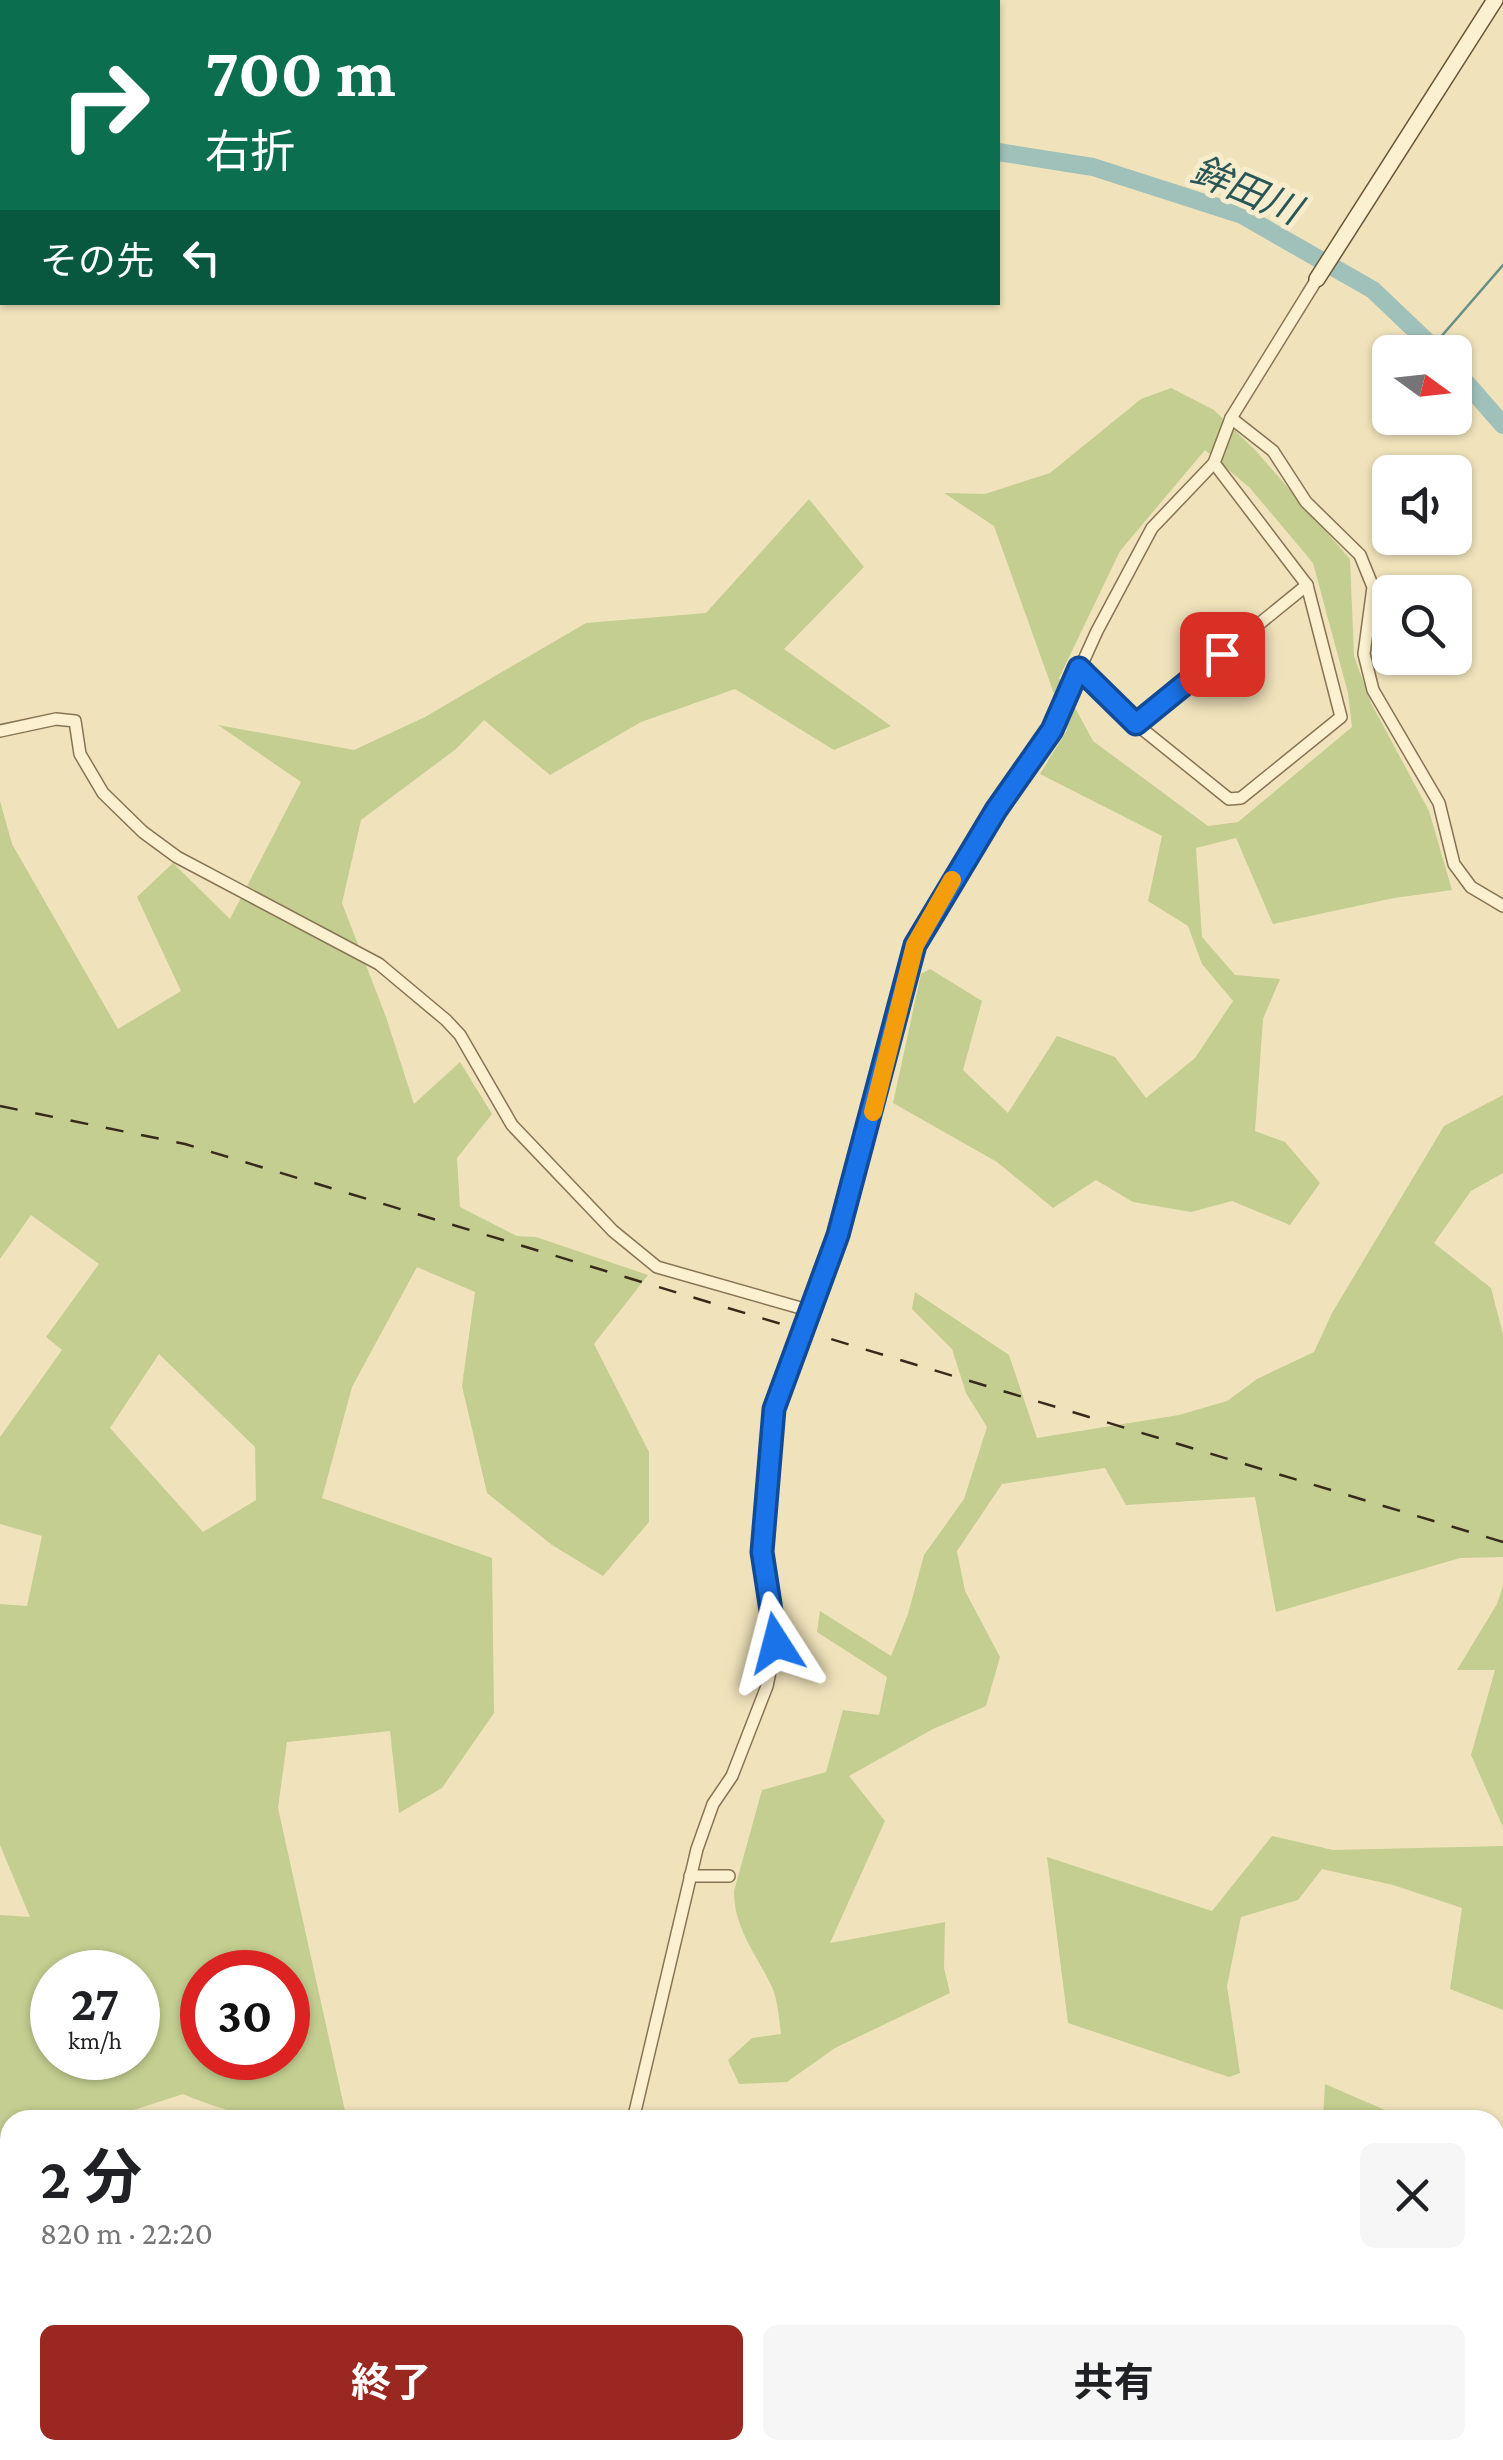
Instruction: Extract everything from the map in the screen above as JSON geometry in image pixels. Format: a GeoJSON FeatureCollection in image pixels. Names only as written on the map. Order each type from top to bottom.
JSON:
{"type":"FeatureCollection","features":[{"type":"Feature","properties":{"kind":"street"},"geometry":{"type":"LineString","coordinates":[[635,2110],[690,1876],[713,1804],[732,1776],[767,1686],[776,1643],[762,1552],[774,1409],[843,1218],[919,934],[996,810],[1052,730],[1079,668],[1152,528],[1214,463],[1230,418],[1495,0]]}},
{"type":"Feature","properties":{"kind":"street"},"geometry":{"type":"LineString","coordinates":[[1230,418],[1273,451],[1306,502],[1360,555],[1373,587],[1364,654],[1373,690],[1425,773],[1439,804],[1454,864],[1472,887],[1503,906]]}},
{"type":"Feature","properties":{"kind":"street"},"geometry":{"type":"LineString","coordinates":[[1079,668],[1136,724],[1230,799],[1241,798],[1341,718],[1308,585],[1214,463]]}},
{"type":"Feature","properties":{"kind":"street"},"geometry":{"type":"LineString","coordinates":[[1136,724],[1308,585]]}},
{"type":"Feature","properties":{"kind":"street"},"geometry":{"type":"LineString","coordinates":[[0,730],[56,719],[75,721],[80,754],[103,793],[143,832],[211,876],[338,939],[379,964],[460,1035],[512,1125],[614,1232],[657,1267],[810,1314]]}},
{"type":"Feature","properties":{"kind":"street"},"geometry":{"type":"LineString","coordinates":[[690,1876],[729,1876]]}},
{"type":"Feature","properties":{"kind":"green space"},"geometry":{"type":"Polygon","coordinates":[[[1171,388],[1214,410],[1256,451],[1350,559],[1354,656],[1371,703],[1429,811],[1452,890],[1273,924],[1236,838],[1196,848],[1202,937],[1235,975],[1280,979],[1263,1019],[1255,1131],[1285,1142],[1320,1183],[1290,1225],[1232,1201],[1191,1212],[1133,1202],[1096,1180],[1053,1208],[997,1162],[893,1103],[921,974],[930,969],[982,1001],[963,1070],[1008,1113],[1057,1036],[1115,1057],[1146,1098],[1195,1058],[1233,1001],[1202,964],[1188,926],[1148,901],[1162,836],[1040,774],[1067,730],[994,526],[944,493],[985,494],[1050,473],[1141,399],[1171,388]],[[1205,450],[1120,551],[1059,678],[1093,741],[1208,826],[1238,822],[1352,727],[1348,693],[1313,563],[1250,488],[1205,450]]]}},
{"type":"Feature","properties":{"kind":"green space"},"geometry":{"type":"Polygon","coordinates":[[[809,499],[864,567],[784,649],[891,726],[834,750],[735,689],[641,722],[550,775],[484,720],[456,749],[361,820],[342,903],[414,1104],[460,1062],[492,1114],[457,1158],[460,1207],[517,1236],[536,1237],[648,1275],[594,1344],[649,1452],[649,1522],[603,1576],[552,1545],[487,1493],[462,1386],[475,1292],[417,1267],[352,1387],[322,1498],[492,1558],[494,1713],[442,1788],[399,1813],[390,1731],[287,1742],[278,1808],[309,1950],[180,1950],[180,2080],[310,2080],[310,1953],[345,2110],[230,2110],[183,2094],[134,2110],[0,2110],[0,1915],[30,1917],[0,1845],[0,1604],[27,1606],[42,1536],[0,1524],[0,1437],[62,1350],[46,1337],[99,1264],[31,1215],[0,1259],[0,801],[12,844],[118,1029],[181,991],[137,897],[173,863],[230,919],[301,782],[218,725],[354,750],[425,717],[586,623],[706,613],[809,499]],[[159,1354],[110,1428],[203,1532],[256,1500],[255,1447],[159,1354]]]}},
{"type":"Feature","properties":{"kind":"green space"},"geometry":{"type":"Polygon","coordinates":[[[1503,1095],[1503,1173],[1471,1191],[1434,1243],[1491,1288],[1503,1334],[1503,1557],[1460,1558],[1276,1612],[1255,1497],[1126,1505],[1105,1468],[1002,1484],[957,1551],[965,1591],[1000,1657],[986,1706],[933,1729],[849,1776],[885,1821],[830,1943],[945,1922],[944,1968],[950,1993],[835,2048],[787,2082],[739,2084],[728,2060],[752,2038],[781,2034],[774,1992],[742,1929],[735,1905],[734,1891],[762,1790],[826,1772],[843,1710],[879,1715],[887,1677],[817,1632],[820,1611],[891,1656],[908,1614],[924,1555],[964,1499],[987,1427],[966,1393],[952,1349],[912,1309],[915,1292],[1009,1355],[1037,1438],[1179,1415],[1227,1401],[1257,1379],[1314,1352],[1332,1313],[1444,1126],[1503,1095]]]}},
{"type":"Feature","properties":{"kind":"green space"},"geometry":{"type":"Polygon","coordinates":[[[1503,1586],[1503,1827],[1471,1755],[1495,1670],[1457,1670],[1497,1604],[1503,1586]]]}},
{"type":"Feature","properties":{"kind":"green space"},"geometry":{"type":"Polygon","coordinates":[[[1272,1836],[1333,1850],[1503,1846],[1503,2010],[1450,1989],[1462,1908],[1393,1885],[1322,1869],[1298,1900],[1241,1917],[1227,1986],[1240,2073],[1229,2077],[1068,2023],[1047,1857],[1212,1911],[1272,1836]]]}},
{"type":"Feature","properties":{"kind":"green space"},"geometry":{"type":"Polygon","coordinates":[[[1325,2084],[1385,2110],[1324,2110],[1325,2084]]]}},
{"type":"Feature","properties":{"kind":"waterway","name":"鉾田川"},"geometry":{"type":"LineString","coordinates":[[1000,152],[1093,167],[1242,215],[1373,290],[1420,335]]}},
{"type":"Feature","properties":{"kind":"waterway"},"geometry":{"type":"LineString","coordinates":[[1443,335],[1503,265]]}},
{"type":"Feature","properties":{"kind":"waterway","name":"鉾田川"},"geometry":{"type":"LineString","coordinates":[[1472,389],[1503,425]]}},
{"type":"Feature","properties":{"kind":"railway"},"geometry":{"type":"LineString","coordinates":[[0,1106],[185,1144],[1503,1542]]}},
{"type":"Feature","properties":{"kind":"slow traffic"},"geometry":{"type":"LineString","coordinates":[[873,1112],[915,945],[952,880]]}},
{"type":"Feature","properties":{"kind":"route"},"geometry":{"type":"LineString","coordinates":[[776,1643],[762,1552],[774,1409],[838,1235],[919,934],[996,810],[1052,730],[1079,668],[1136,724],[1222,654]]}}]}
